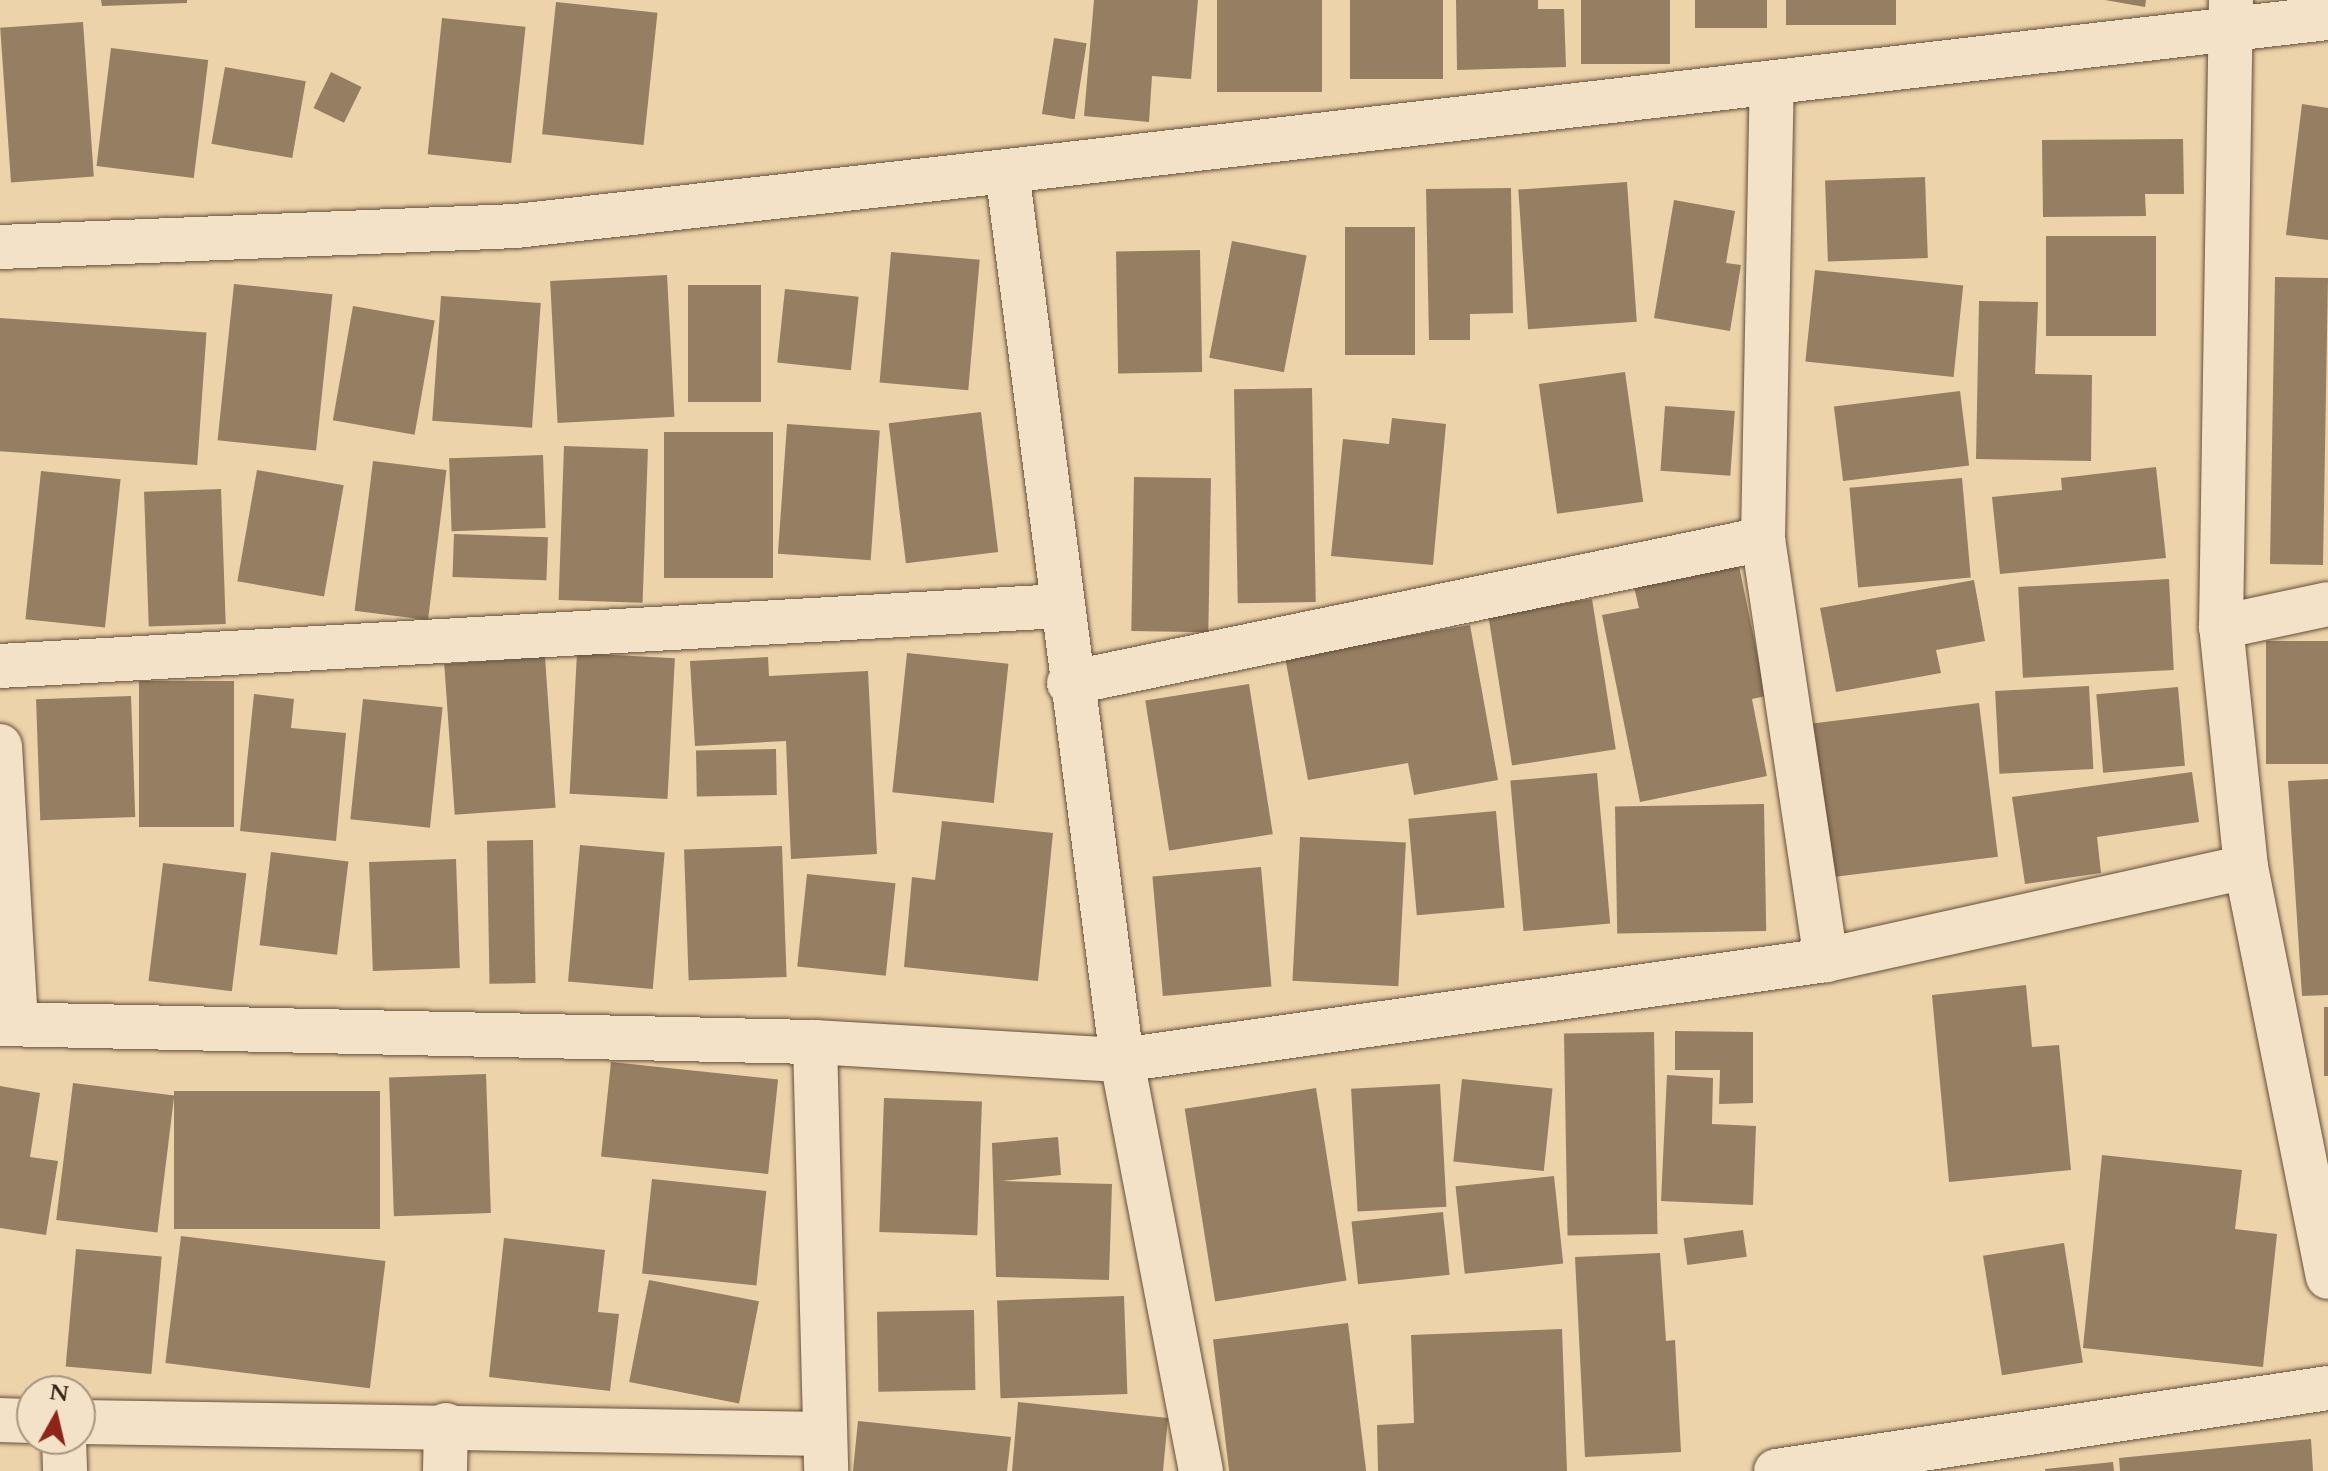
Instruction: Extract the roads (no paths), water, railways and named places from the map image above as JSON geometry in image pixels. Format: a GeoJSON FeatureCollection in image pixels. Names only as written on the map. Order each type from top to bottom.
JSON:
{"type":"FeatureCollection","features":[{"type":"Feature","properties":{"kind":"street"},"geometry":{"type":"LineString","coordinates":[[0,247],[516,226],[1772,83],[2231,15],[2328,18]]}},
{"type":"Feature","properties":{"kind":"street"},"geometry":{"type":"LineString","coordinates":[[2231,15],[2221,627],[2246,867],[2328,1277]]}},
{"type":"Feature","properties":{"kind":"street"},"geometry":{"type":"LineString","coordinates":[[1772,83],[1763,539],[1826,960]]}},
{"type":"Feature","properties":{"kind":"street"},"geometry":{"type":"LineString","coordinates":[[1007,171],[1059,606],[1122,1060],[1201,1471]]}},
{"type":"Feature","properties":{"kind":"street"},"geometry":{"type":"LineString","coordinates":[[1069,683],[1763,539]]}},
{"type":"Feature","properties":{"kind":"street"},"geometry":{"type":"LineString","coordinates":[[2221,627],[2328,604]]}},
{"type":"Feature","properties":{"kind":"street"},"geometry":{"type":"LineString","coordinates":[[0,666],[1059,606]]}},
{"type":"Feature","properties":{"kind":"street"},"geometry":{"type":"LineString","coordinates":[[0,746],[8,1024],[815,1042],[1122,1060],[1826,960],[2246,867]]}},
{"type":"Feature","properties":{"kind":"street"},"geometry":{"type":"LineString","coordinates":[[96,1422],[446,1425],[825,1452],[815,1042]]}},
{"type":"Feature","properties":{"kind":"street"},"geometry":{"type":"LineString","coordinates":[[1776,1471],[2328,1388]]}},
{"type":"Feature","properties":{"kind":"street"},"geometry":{"type":"LineString","coordinates":[[445,1471],[446,1425]]}}]}
